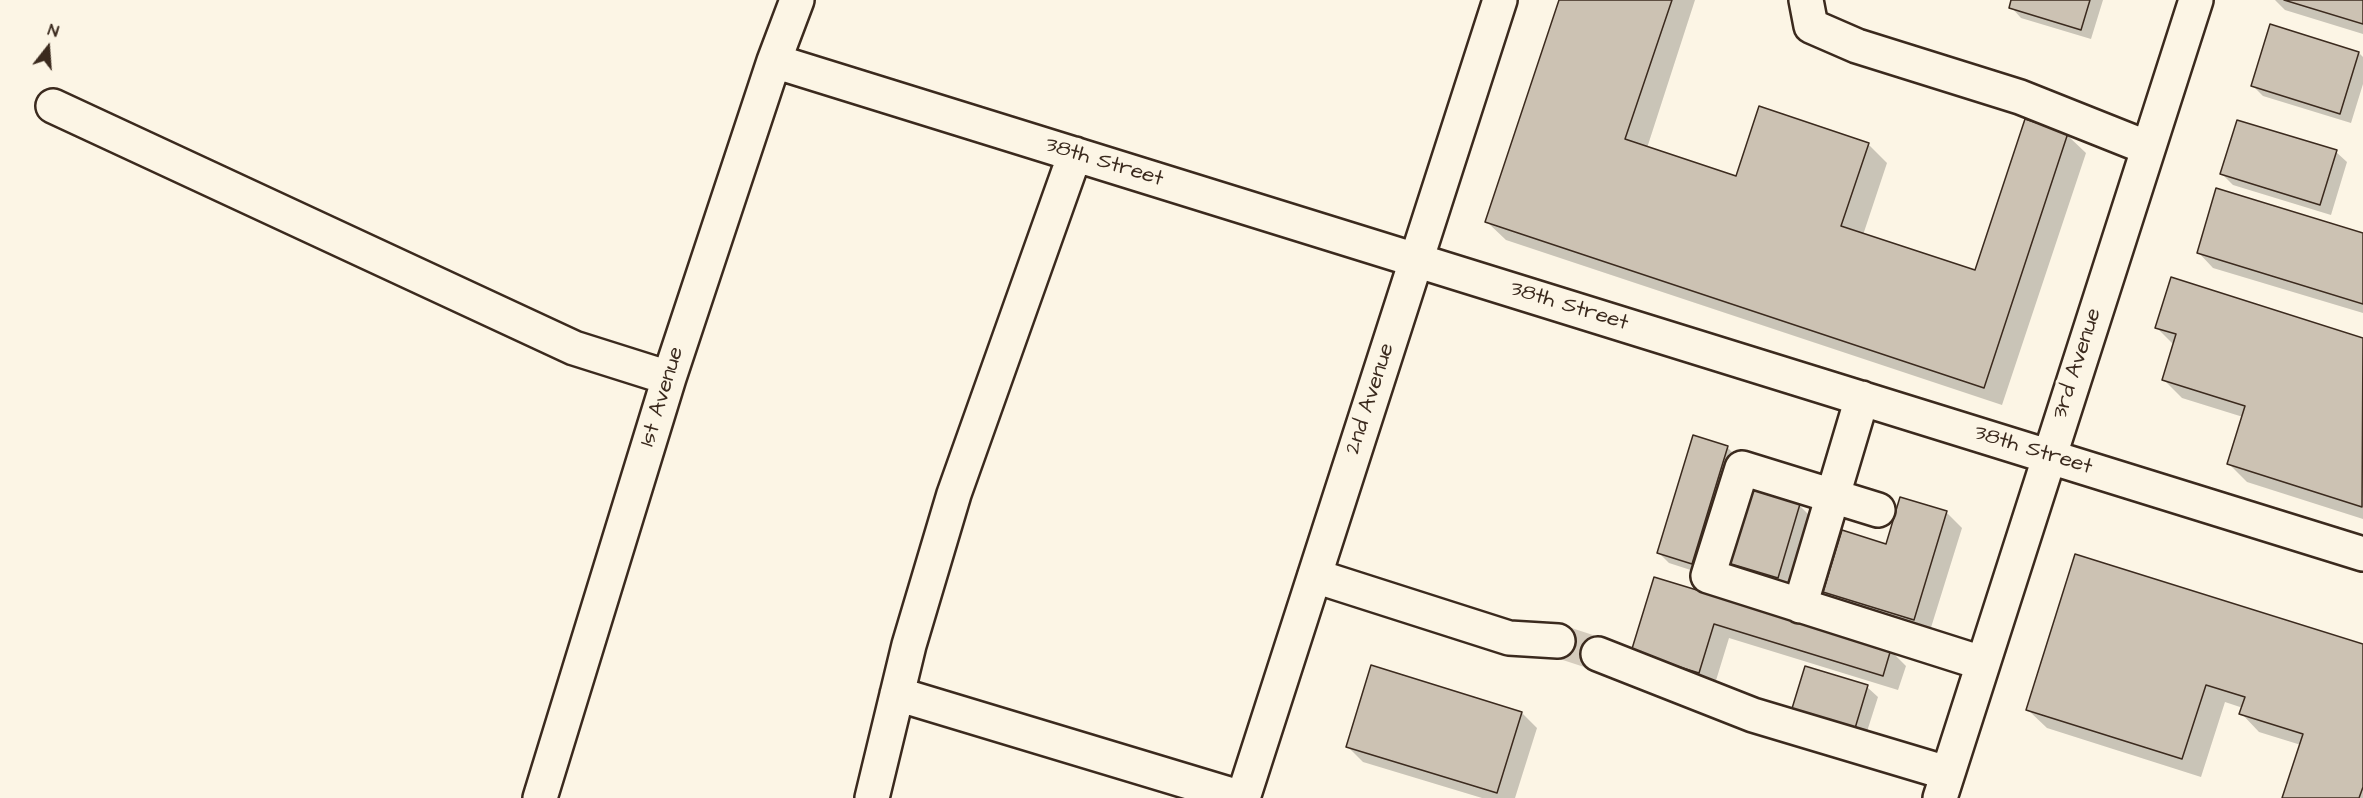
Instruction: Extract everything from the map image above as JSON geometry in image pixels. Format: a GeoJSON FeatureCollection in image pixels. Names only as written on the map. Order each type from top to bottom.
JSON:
{"type":"FeatureCollection","features":[{"type":"Feature","properties":{"kind":"street","name":"1st Avenue"},"geometry":{"type":"LineString","coordinates":[[540,798],[669,378],[774,61],[798,0]]}},
{"type":"Feature","properties":{"kind":"street","name":"2nd Avenue"},"geometry":{"type":"LineString","coordinates":[[1243,798],[1500,0]]}},
{"type":"Feature","properties":{"kind":"street"},"geometry":{"type":"LineString","coordinates":[[1806,0],[1811,26],[1848,42],[2020,97],[2148,148]]}},
{"type":"Feature","properties":{"kind":"street","name":"3rd Avenue"},"geometry":{"type":"LineString","coordinates":[[1943,786],[2196,0]]}},
{"type":"Feature","properties":{"kind":"street","name":"38th Street"},"geometry":{"type":"LineString","coordinates":[[774,61],[2363,554]]}},
{"type":"Feature","properties":{"kind":"street"},"geometry":{"type":"LineString","coordinates":[[53,106],[574,348],[669,378]]}},
{"type":"Feature","properties":{"kind":"street"},"geometry":{"type":"LineString","coordinates":[[872,798],[909,645],[954,494],[1075,154]]}},
{"type":"Feature","properties":{"kind":"street"},"geometry":{"type":"LineString","coordinates":[[1800,606],[1862,398]]}},
{"type":"Feature","properties":{"kind":"street"},"geometry":{"type":"LineString","coordinates":[[1878,510],[1742,468],[1708,576],[1982,663]]}},
{"type":"Feature","properties":{"kind":"street"},"geometry":{"type":"LineString","coordinates":[[1315,576],[1509,638],[1558,641]]}},
{"type":"Feature","properties":{"kind":"street"},"geometry":{"type":"LineString","coordinates":[[1598,654],[1943,786]]}},
{"type":"Feature","properties":{"kind":"street"},"geometry":{"type":"LineString","coordinates":[[897,694],[1243,798]]}},
{"type":"Feature","properties":{"kind":"building"},"geometry":{"type":"Polygon","coordinates":[[[1559,0],[1672,0],[1625,139],[1736,176],[1759,106],[1869,143],[1841,226],[1975,270],[2025,119],[2068,133],[1984,388],[1485,222],[1559,0]]]}},
{"type":"Feature","properties":{"kind":"building"},"geometry":{"type":"Polygon","coordinates":[[[2011,0],[2090,0],[2081,30],[2009,8],[2011,0]]]}},
{"type":"Feature","properties":{"kind":"building"},"geometry":{"type":"Polygon","coordinates":[[[2284,0],[2363,0],[2363,24],[2284,0]]]}},
{"type":"Feature","properties":{"kind":"building"},"geometry":{"type":"Polygon","coordinates":[[[2270,24],[2359,52],[2340,114],[2251,86],[2270,24]]]}},
{"type":"Feature","properties":{"kind":"building"},"geometry":{"type":"Polygon","coordinates":[[[2237,120],[2337,150],[2320,205],[2220,174],[2237,120]]]}},
{"type":"Feature","properties":{"kind":"building"},"geometry":{"type":"Polygon","coordinates":[[[2216,188],[2363,233],[2363,304],[2197,253],[2216,188]]]}},
{"type":"Feature","properties":{"kind":"building"},"geometry":{"type":"Polygon","coordinates":[[[2171,277],[2363,338],[2362,507],[2227,464],[2245,406],[2162,380],[2176,334],[2155,328],[2171,277]]]}},
{"type":"Feature","properties":{"kind":"building"},"geometry":{"type":"Polygon","coordinates":[[[1693,435],[1728,446],[1692,564],[1657,553],[1693,435]]]}},
{"type":"Feature","properties":{"kind":"building"},"geometry":{"type":"Polygon","coordinates":[[[1750,489],[1800,504],[1778,578],[1728,563],[1750,489]]]}},
{"type":"Feature","properties":{"kind":"building"},"geometry":{"type":"Polygon","coordinates":[[[1900,497],[1947,511],[1914,620],[1823,592],[1842,530],[1886,544],[1900,497]]]}},
{"type":"Feature","properties":{"kind":"building"},"geometry":{"type":"Polygon","coordinates":[[[2075,554],[2363,644],[2363,787],[2359,798],[2282,798],[2303,734],[2239,714],[2245,697],[2206,685],[2182,759],[2026,710],[2075,554]]]}},
{"type":"Feature","properties":{"kind":"building"},"geometry":{"type":"Polygon","coordinates":[[[1654,577],[1891,649],[1883,676],[1714,624],[1699,673],[1631,652],[1654,577]]]}},
{"type":"Feature","properties":{"kind":"building"},"geometry":{"type":"Polygon","coordinates":[[[1371,665],[1522,712],[1497,793],[1346,747],[1371,665]]]}},
{"type":"Feature","properties":{"kind":"building"},"geometry":{"type":"Polygon","coordinates":[[[1805,666],[1868,685],[1853,735],[1790,715],[1805,666]]]}},
{"type":"Feature","properties":{"kind":"tunnel"},"geometry":{"type":"LineString","coordinates":[[1558,641],[1598,654]]}}]}
